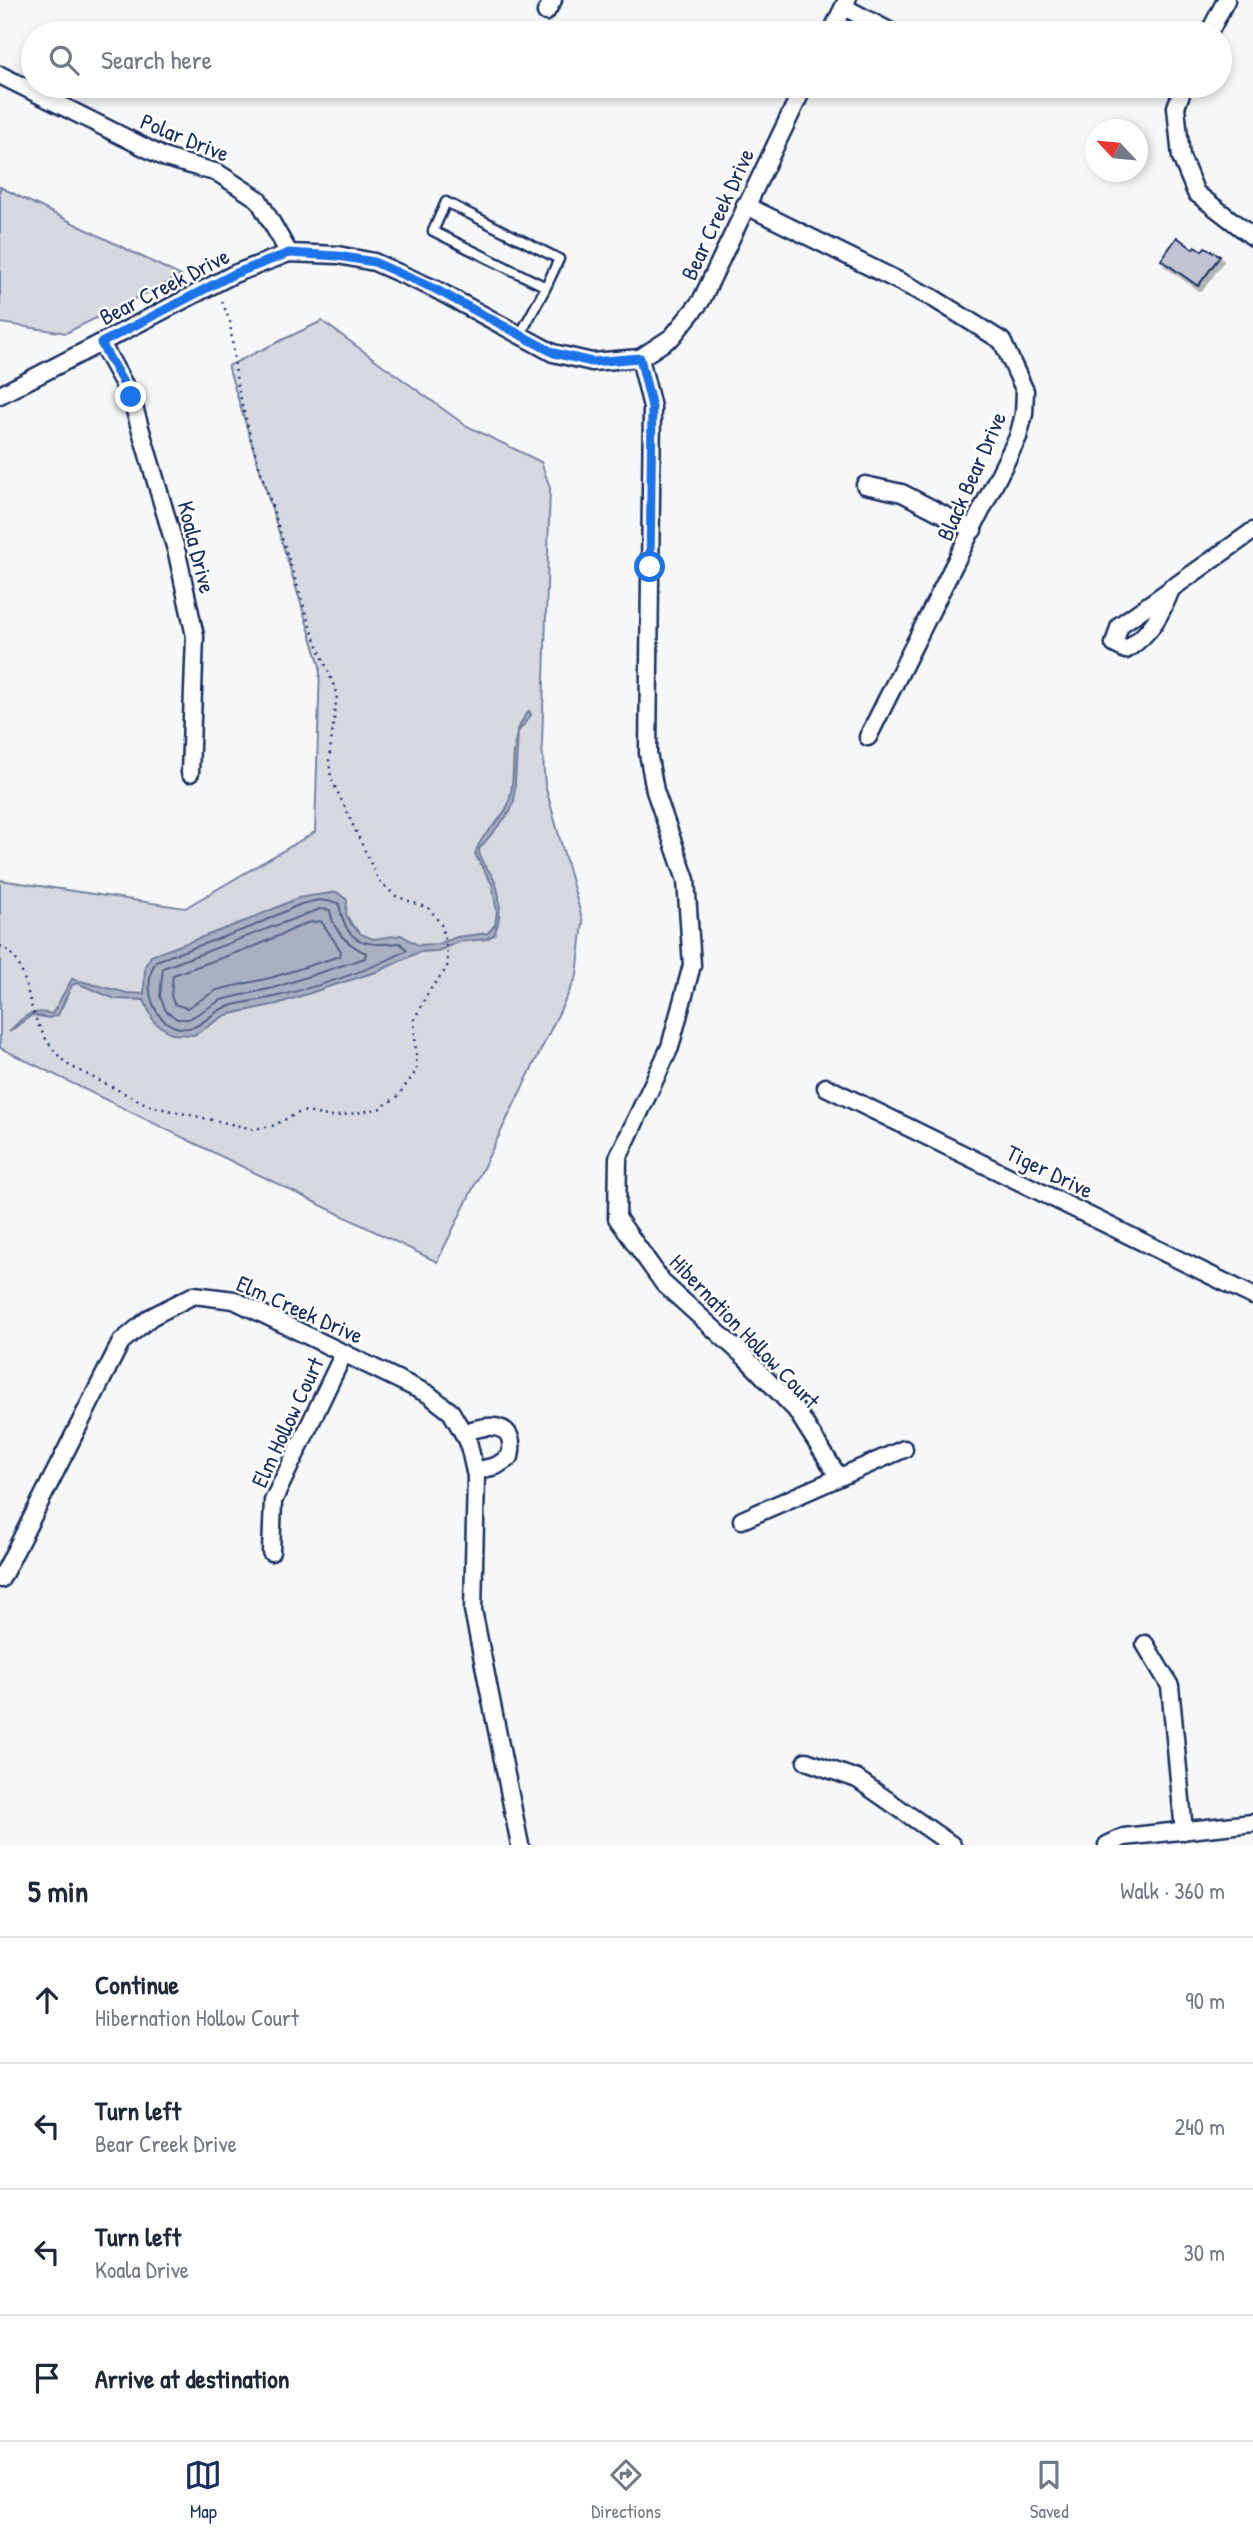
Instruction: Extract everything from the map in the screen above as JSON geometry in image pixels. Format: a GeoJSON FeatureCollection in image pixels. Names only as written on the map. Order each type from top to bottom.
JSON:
{"type":"FeatureCollection","features":[{"type":"Feature","properties":{"kind":"street"},"geometry":{"type":"LineString","coordinates":[[1215,21],[1226,0]]}},
{"type":"Feature","properties":{"kind":"street"},"geometry":{"type":"LineString","coordinates":[[837,21],[846,4],[874,21]]}},
{"type":"Feature","properties":{"kind":"street","name":"Polar Drive"},"geometry":{"type":"LineString","coordinates":[[0,75],[21,86]]}},
{"type":"Feature","properties":{"kind":"street","name":"Polar Drive"},"geometry":{"type":"LineString","coordinates":[[46,98],[166,158],[218,173],[258,199],[289,253]]}},
{"type":"Feature","properties":{"kind":"street","name":"Bear Creek Drive"},"geometry":{"type":"LineString","coordinates":[[0,395],[234,274],[289,253],[338,256],[374,262],[435,289],[554,353],[592,362],[640,358],[672,337],[701,301],[798,98]]}},
{"type":"Feature","properties":{"kind":"street"},"geometry":{"type":"LineString","coordinates":[[1179,98],[1176,107],[1181,157],[1196,193],[1253,236]]}},
{"type":"Feature","properties":{"kind":"street","name":"Black Bear Drive"},"geometry":{"type":"LineString","coordinates":[[745,205],[933,298],[1002,341],[1025,391],[1024,414],[1018,438],[868,737]]}},
{"type":"Feature","properties":{"kind":"street","name":"Koala Drive"},"geometry":{"type":"LineString","coordinates":[[101,343],[131,397],[177,553],[195,636],[190,773]]}},
{"type":"Feature","properties":{"kind":"street","name":"Hibernation Hollow Court"},"geometry":{"type":"LineString","coordinates":[[640,358],[652,407],[648,753],[655,791],[686,880],[692,965],[670,1046],[618,1158],[617,1218],[664,1284],[745,1357],[796,1410],[838,1476]]}},
{"type":"Feature","properties":{"kind":"street"},"geometry":{"type":"LineString","coordinates":[[865,485],[902,493],[973,530]]}},
{"type":"Feature","properties":{"kind":"street"},"geometry":{"type":"LineString","coordinates":[[1172,587],[1253,531]]}},
{"type":"Feature","properties":{"kind":"street","name":"Tiger Drive"},"geometry":{"type":"LineString","coordinates":[[827,1087],[1253,1296]]}},
{"type":"Feature","properties":{"kind":"street","name":"Elm Creek Drive"},"geometry":{"type":"LineString","coordinates":[[1,1579],[121,1342],[151,1317],[194,1295],[234,1300],[428,1394],[451,1412],[463,1433],[475,1471],[473,1610],[520,1845]]}},
{"type":"Feature","properties":{"kind":"street","name":"Elm Hollow Court"},"geometry":{"type":"LineString","coordinates":[[271,1552],[273,1501],[344,1353]]}},
{"type":"Feature","properties":{"kind":"street"},"geometry":{"type":"LineString","coordinates":[[463,1433],[483,1426],[496,1427],[508,1433],[513,1444],[510,1457],[496,1466],[475,1471]]}},
{"type":"Feature","properties":{"kind":"street"},"geometry":{"type":"LineString","coordinates":[[742,1520],[904,1449]]}},
{"type":"Feature","properties":{"kind":"street"},"geometry":{"type":"LineString","coordinates":[[1145,1644],[1170,1686],[1184,1830]]}},
{"type":"Feature","properties":{"kind":"street"},"geometry":{"type":"LineString","coordinates":[[806,1761],[857,1779],[952,1845]]}},
{"type":"Feature","properties":{"kind":"street"},"geometry":{"type":"LineString","coordinates":[[1107,1845],[1124,1837],[1253,1823]]}},
{"type":"Feature","properties":{"kind":"lane"},"geometry":{"type":"LineString","coordinates":[[520,335],[546,287],[559,259],[446,202],[433,231],[546,287]]}},
{"type":"Feature","properties":{"kind":"path"},"geometry":{"type":"LineString","coordinates":[[0,946],[15,955],[35,1018],[59,1057],[70,1066],[150,1106],[253,1129],[272,1126],[302,1111],[332,1117],[353,1116],[379,1109],[397,1097],[417,1070],[415,1020],[429,991],[447,968],[449,956],[442,926],[430,909],[396,896],[379,880],[331,779],[329,760],[337,694],[309,624],[253,443],[237,384],[230,322],[222,301]]}},
{"type":"Feature","properties":{"kind":"shaded area"},"geometry":{"type":"Polygon","coordinates":[[[0,187],[181,276],[66,333],[0,323],[0,187]]]}},
{"type":"Feature","properties":{"kind":"shaded area"},"geometry":{"type":"Polygon","coordinates":[[[322,321],[465,425],[541,462],[550,488],[542,744],[545,785],[583,922],[577,976],[437,1262],[0,1048],[0,880],[185,908],[315,832],[320,666],[228,366],[322,321]]]}},
{"type":"Feature","properties":{"kind":"water"},"geometry":{"type":"Polygon","coordinates":[[[529,711],[531,715],[518,732],[514,801],[510,812],[479,849],[481,859],[495,881],[499,896],[499,913],[494,935],[486,939],[458,942],[438,951],[419,952],[379,971],[277,1004],[226,1015],[194,1035],[172,1034],[154,1022],[144,1000],[115,999],[77,983],[72,985],[58,1015],[49,1018],[32,1015],[9,1032],[28,1015],[38,1012],[52,1014],[72,979],[127,993],[144,994],[145,966],[151,956],[248,920],[298,898],[337,892],[347,900],[346,914],[352,925],[361,934],[373,939],[401,935],[418,945],[438,944],[457,937],[488,933],[495,925],[497,912],[492,884],[475,854],[481,841],[508,805],[517,733],[529,711]]]}},
{"type":"Feature","properties":{"kind":"building"},"geometry":{"type":"Polygon","coordinates":[[[1177,237],[1193,249],[1195,246],[1202,251],[1205,247],[1220,256],[1198,286],[1161,260],[1177,237]]]}},
{"type":"Feature","properties":{"kind":"route"},"geometry":{"type":"LineString","coordinates":[[131,397],[101,343],[234,274],[289,253],[338,256],[374,262],[435,289],[554,353],[592,362],[640,358],[652,407],[650,567]]}}]}
